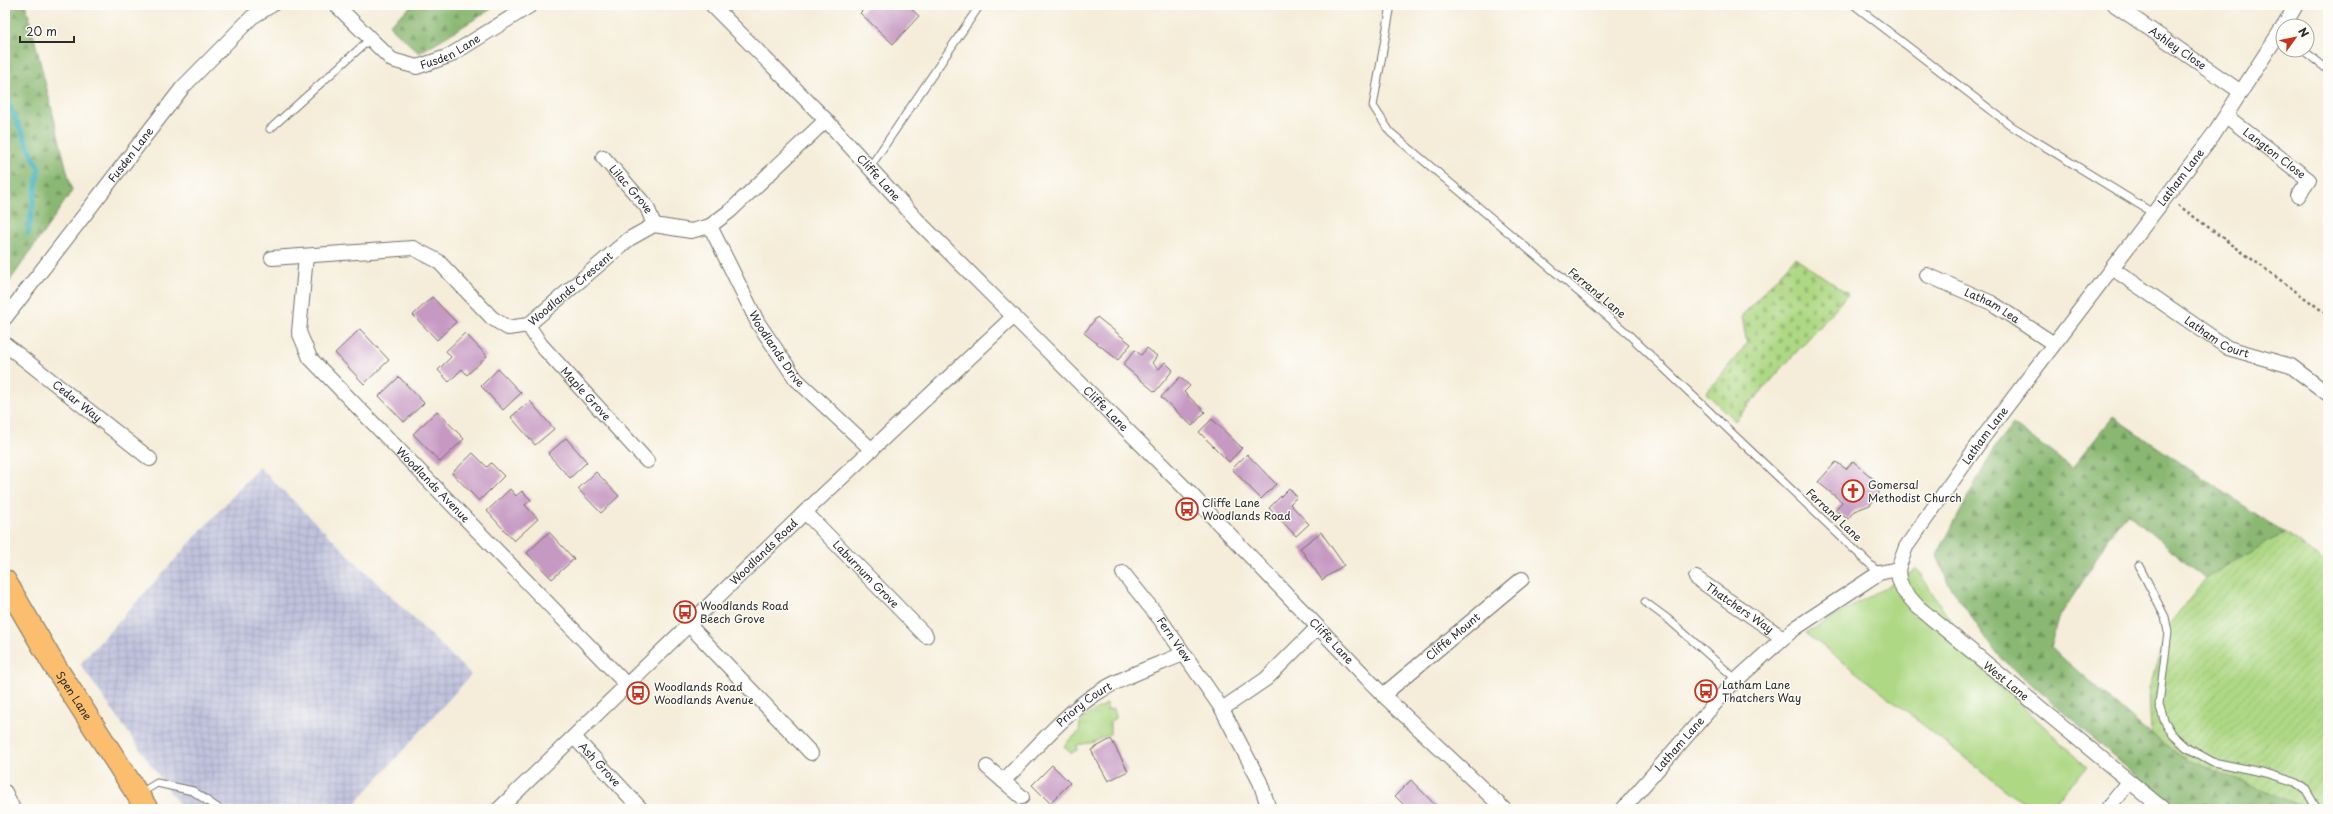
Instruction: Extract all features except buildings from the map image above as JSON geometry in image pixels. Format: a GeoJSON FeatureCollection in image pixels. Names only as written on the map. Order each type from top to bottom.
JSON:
{"type":"FeatureCollection","features":[{"type":"Feature","properties":{"kind":"main road","name":"Spen Lane"},"geometry":{"type":"LineString","coordinates":[[5,581],[54,665],[142,802]]}},
{"type":"Feature","properties":{"kind":"street","name":"Fusden Lane"},"geometry":{"type":"LineString","coordinates":[[5,318],[183,87],[252,17],[272,5]]}},
{"type":"Feature","properties":{"kind":"street","name":"Fusden Lane"},"geometry":{"type":"LineString","coordinates":[[336,5],[392,60],[418,67],[448,56],[530,5]]}},
{"type":"Feature","properties":{"kind":"street","name":"Cliffe Lane"},"geometry":{"type":"LineString","coordinates":[[712,5],[826,120],[920,223],[1183,486],[1384,695],[1504,809]]}},
{"type":"Feature","properties":{"kind":"street","name":"Ashley Close"},"geometry":{"type":"LineString","coordinates":[[2114,5],[2241,92]]}},
{"type":"Feature","properties":{"kind":"street","name":"Latham Lane"},"geometry":{"type":"LineString","coordinates":[[2289,18],[2296,5]]}},
{"type":"Feature","properties":{"kind":"street","name":"Latham Lane"},"geometry":{"type":"LineString","coordinates":[[1623,809],[1648,778],[1737,680],[1783,638],[1879,572],[1898,569],[1906,547],[1982,439],[2226,116],[2275,41]]}},
{"type":"Feature","properties":{"kind":"street","name":"Langton Close"},"geometry":{"type":"LineString","coordinates":[[2226,116],[2308,180],[2298,196]]}},
{"type":"Feature","properties":{"kind":"street"},"geometry":{"type":"LineString","coordinates":[[654,225],[691,231],[710,226],[730,211],[826,120]]}},
{"type":"Feature","properties":{"kind":"street","name":"Lilac Grove"},"geometry":{"type":"LineString","coordinates":[[603,157],[647,207],[654,225]]}},
{"type":"Feature","properties":{"kind":"street","name":"Woodlands Crescent"},"geometry":{"type":"LineString","coordinates":[[272,258],[413,248],[438,260],[492,318],[508,328],[528,325],[629,239],[654,225]]}},
{"type":"Feature","properties":{"kind":"street","name":"Woodlands Drive"},"geometry":{"type":"LineString","coordinates":[[710,226],[758,323],[796,379],[872,450]]}},
{"type":"Feature","properties":{"kind":"street","name":"Woodlands Avenue"},"geometry":{"type":"LineString","coordinates":[[306,256],[299,332],[310,358],[628,686]]}},
{"type":"Feature","properties":{"kind":"street","name":"Latham Court"},"geometry":{"type":"LineString","coordinates":[[2112,268],[2228,348],[2291,366],[2328,394]]}},
{"type":"Feature","properties":{"kind":"street","name":"Latham Lea"},"geometry":{"type":"LineString","coordinates":[[1926,275],[1992,303],[2054,344]]}},
{"type":"Feature","properties":{"kind":"street","name":"Woodlands Road"},"geometry":{"type":"LineString","coordinates":[[499,809],[575,738],[805,512],[1014,316]]}},
{"type":"Feature","properties":{"kind":"street","name":"Maple Grove"},"geometry":{"type":"LineString","coordinates":[[528,325],[541,345],[647,461]]}},
{"type":"Feature","properties":{"kind":"street","name":"Cedar Way"},"geometry":{"type":"LineString","coordinates":[[5,344],[150,459]]}},
{"type":"Feature","properties":{"kind":"street","name":"Laburnum Grove"},"geometry":{"type":"LineString","coordinates":[[805,512],[926,636]]}},
{"type":"Feature","properties":{"kind":"street","name":"West Lane"},"geometry":{"type":"LineString","coordinates":[[1898,569],[1902,590],[1918,607],[2163,809]]}},
{"type":"Feature","properties":{"kind":"street","name":"Fern View"},"geometry":{"type":"LineString","coordinates":[[1123,574],[1160,620],[1222,709],[1260,782],[1269,809]]}},
{"type":"Feature","properties":{"kind":"street","name":"Thatchers Way"},"geometry":{"type":"LineString","coordinates":[[1696,578],[1783,638]]}},
{"type":"Feature","properties":{"kind":"street","name":"Cliffe Mount"},"geometry":{"type":"LineString","coordinates":[[1384,695],[1522,579]]}},
{"type":"Feature","properties":{"kind":"street"},"geometry":{"type":"LineString","coordinates":[[689,625],[811,753]]}},
{"type":"Feature","properties":{"kind":"street"},"geometry":{"type":"LineString","coordinates":[[1222,709],[1266,679],[1318,627]]}},
{"type":"Feature","properties":{"kind":"street","name":"Priory Court"},"geometry":{"type":"LineString","coordinates":[[1003,781],[1073,712],[1093,696],[1133,675],[1183,654]]}},
{"type":"Feature","properties":{"kind":"street","name":"Ash Grove"},"geometry":{"type":"LineString","coordinates":[[575,738],[641,809]]}},
{"type":"Feature","properties":{"kind":"street"},"geometry":{"type":"LineString","coordinates":[[987,767],[1022,797]]}},
{"type":"Feature","properties":{"kind":"street"},"geometry":{"type":"LineString","coordinates":[[2107,809],[2129,782]]}},
{"type":"Feature","properties":{"kind":"street"},"geometry":{"type":"LineString","coordinates":[[5,792],[13,809]]}},
{"type":"Feature","properties":{"kind":"lane"},"geometry":{"type":"LineString","coordinates":[[870,167],[980,5]]}},
{"type":"Feature","properties":{"kind":"lane","name":"Ferrand Lane"},"geometry":{"type":"LineString","coordinates":[[1391,5],[1372,106],[1390,132],[1627,333],[1879,572]]}},
{"type":"Feature","properties":{"kind":"lane"},"geometry":{"type":"LineString","coordinates":[[1854,5],[2013,127],[2153,213]]}},
{"type":"Feature","properties":{"kind":"lane"},"geometry":{"type":"LineString","coordinates":[[270,129],[370,39]]}},
{"type":"Feature","properties":{"kind":"lane"},"geometry":{"type":"LineString","coordinates":[[2313,58],[2328,70]]}},
{"type":"Feature","properties":{"kind":"lane"},"geometry":{"type":"LineString","coordinates":[[2139,566],[2165,617],[2168,632],[2159,704],[2164,720],[2173,735],[2186,747],[2213,762],[2266,773],[2295,782],[2306,790],[2317,809]]}},
{"type":"Feature","properties":{"kind":"lane"},"geometry":{"type":"LineString","coordinates":[[1645,602],[1668,619],[1737,680]]}},
{"type":"Feature","properties":{"kind":"lane"},"geometry":{"type":"LineString","coordinates":[[142,802],[157,783],[193,791],[219,809]]}},
{"type":"Feature","properties":{"kind":"path"},"geometry":{"type":"LineString","coordinates":[[2167,196],[2328,315]]}},
{"type":"Feature","properties":{"kind":"shaded area"},"geometry":{"type":"Polygon","coordinates":[[[259,467],[471,675],[350,809],[182,809],[80,664],[259,467]]]}},
{"type":"Feature","properties":{"kind":"green space"},"geometry":{"type":"Polygon","coordinates":[[[5,5],[26,5],[72,191],[5,288],[5,5]]]}},
{"type":"Feature","properties":{"kind":"green space"},"geometry":{"type":"Polygon","coordinates":[[[413,5],[498,5],[419,53],[389,25],[413,5]]]}},
{"type":"Feature","properties":{"kind":"green space"},"geometry":{"type":"Polygon","coordinates":[[[1795,257],[1848,294],[1735,421],[1706,393],[1747,344],[1742,316],[1795,257]]]}},
{"type":"Feature","properties":{"kind":"green space"},"geometry":{"type":"Polygon","coordinates":[[[2113,417],[2284,533],[2205,578],[2128,513],[2108,537],[2090,570],[2058,619],[2050,647],[2151,735],[2188,760],[2308,809],[2174,809],[1997,654],[1948,583],[1937,555],[1995,447],[2013,424],[2072,468],[2113,417]]]}},
{"type":"Feature","properties":{"kind":"green space"},"geometry":{"type":"Polygon","coordinates":[[[2284,533],[2328,564],[2328,809],[2308,809],[2188,760],[2151,735],[2149,689],[2168,626],[2205,578],[2284,533]]]}},
{"type":"Feature","properties":{"kind":"green space"},"geometry":{"type":"Polygon","coordinates":[[[1917,569],[1978,664],[2087,767],[2047,809],[2030,809],[1806,633],[1917,569]]]}},
{"type":"Feature","properties":{"kind":"green space"},"geometry":{"type":"Polygon","coordinates":[[[1107,703],[1107,710],[1114,709],[1116,717],[1110,722],[1110,734],[1094,742],[1077,745],[1077,750],[1071,753],[1064,747],[1066,743],[1079,732],[1080,723],[1084,718],[1107,703]]]}},
{"type":"Feature","properties":{"kind":"waterway"},"geometry":{"type":"LineString","coordinates":[[5,82],[8,103],[39,169],[28,233]]}},
{"type":"Feature","properties":{"kind":"place","name":"Gomersal Methodist Church"},"geometry":{"type":"Point","coordinates":[1853,491]}},
{"type":"Feature","properties":{"kind":"place","name":"Cliffe Lane Woodlands Road"},"geometry":{"type":"Point","coordinates":[1187,509]}},
{"type":"Feature","properties":{"kind":"place","name":"Woodlands Road Beech Grove"},"geometry":{"type":"Point","coordinates":[685,612]}},
{"type":"Feature","properties":{"kind":"place","name":"Latham Lane Thatchers Way"},"geometry":{"type":"Point","coordinates":[1706,691]}},
{"type":"Feature","properties":{"kind":"place","name":"Woodlands Road Woodlands Avenue"},"geometry":{"type":"Point","coordinates":[638,693]}}]}
